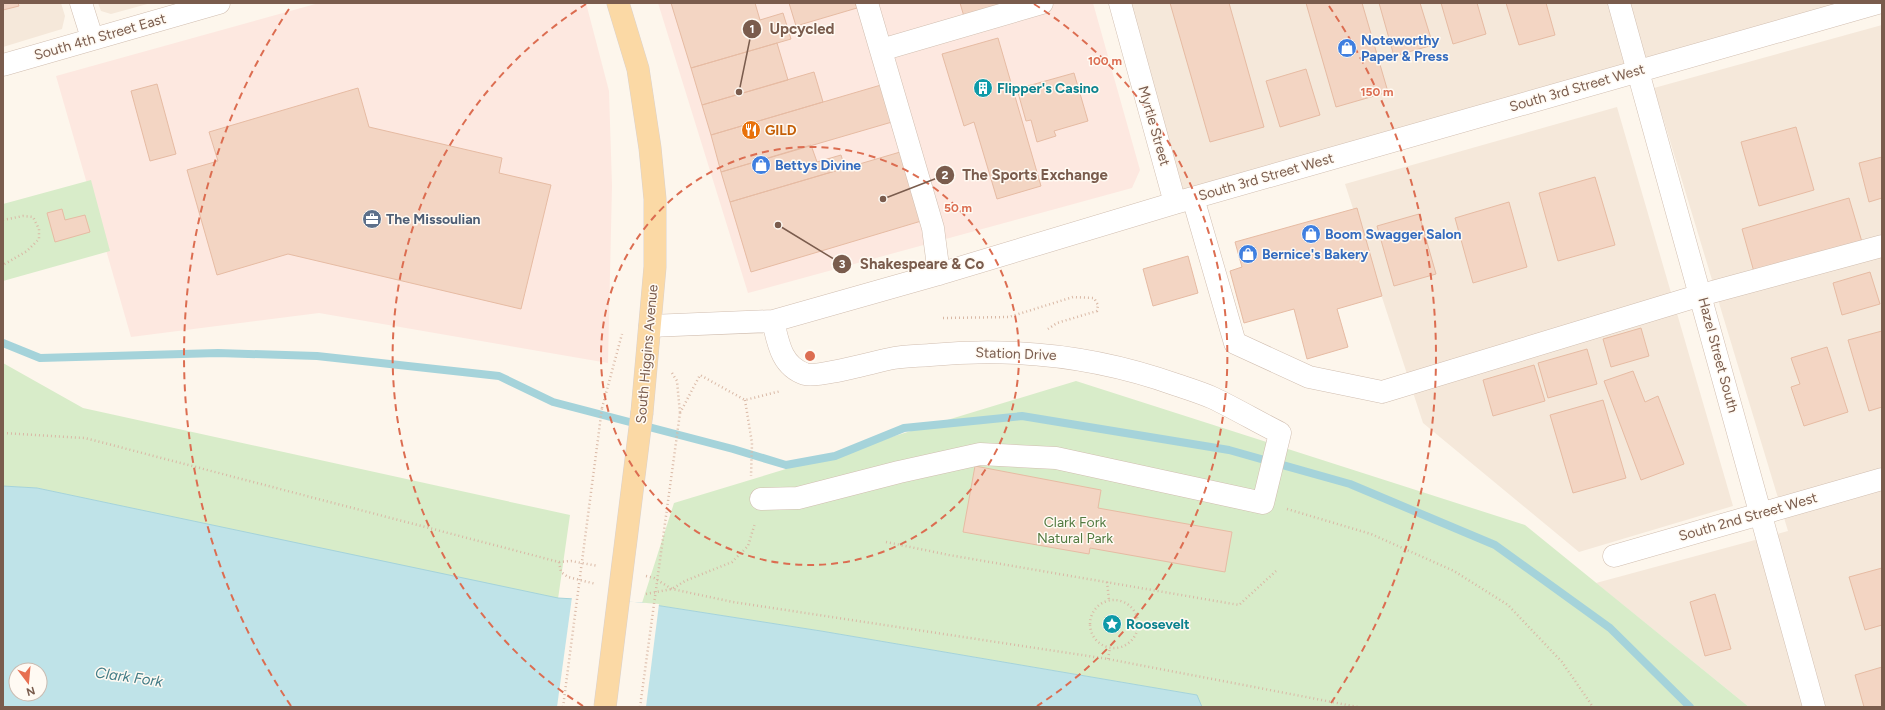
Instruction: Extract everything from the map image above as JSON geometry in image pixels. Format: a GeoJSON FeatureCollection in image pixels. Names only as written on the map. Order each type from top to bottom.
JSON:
{"type":"FeatureCollection","features":[{"type":"Feature","properties":{"kind":"main road","name":"South Higgins Avenue"},"geometry":{"type":"LineString","coordinates":[[605,707],[642,412],[650,326],[655,247],[655,199],[650,148],[638,69],[618,3]]}},
{"type":"Feature","properties":{"kind":"street"},"geometry":{"type":"LineString","coordinates":[[81,3],[92,38]]}},
{"type":"Feature","properties":{"kind":"street","name":"South 4th Street East"},"geometry":{"type":"LineString","coordinates":[[3,65],[92,38],[219,3]]}},
{"type":"Feature","properties":{"kind":"street"},"geometry":{"type":"LineString","coordinates":[[867,3],[933,228],[939,274]]}},
{"type":"Feature","properties":{"kind":"street"},"geometry":{"type":"LineString","coordinates":[[881,50],[1042,3]]}},
{"type":"Feature","properties":{"kind":"street","name":"Myrtle Street"},"geometry":{"type":"LineString","coordinates":[[1120,3],[1184,201],[1235,343],[1309,377],[1382,392],[1701,295],[1882,246]]}},
{"type":"Feature","properties":{"kind":"street","name":"Hazel Street South"},"geometry":{"type":"LineString","coordinates":[[1619,3],[1639,70],[1814,707]]}},
{"type":"Feature","properties":{"kind":"street","name":"South 3rd Street West"},"geometry":{"type":"LineString","coordinates":[[650,326],[773,321],[1639,70],[1878,3]]}},
{"type":"Feature","properties":{"kind":"street","name":"Station Drive"},"geometry":{"type":"LineString","coordinates":[[773,321],[778,345],[785,361],[794,370],[807,375],[824,373],[896,358],[994,351],[1070,357],[1141,372],[1212,398],[1279,440],[1263,503]]}},
{"type":"Feature","properties":{"kind":"street"},"geometry":{"type":"LineString","coordinates":[[759,508],[899,472],[980,454],[1056,458],[1263,503]]}},
{"type":"Feature","properties":{"kind":"street","name":"South 2nd Street West"},"geometry":{"type":"LineString","coordinates":[[1614,556],[1761,512],[1882,479]]}},
{"type":"Feature","properties":{"kind":"path"},"geometry":{"type":"LineString","coordinates":[[3,220],[23,216],[33,217],[39,229],[38,239],[27,251],[3,265]]}},
{"type":"Feature","properties":{"kind":"path"},"geometry":{"type":"LineString","coordinates":[[943,318],[1009,317],[1073,297],[1094,298],[1098,305],[1097,311],[1057,323],[1034,340],[1025,353]]}},
{"type":"Feature","properties":{"kind":"path"},"geometry":{"type":"LineString","coordinates":[[640,707],[680,413],[700,376],[746,400],[785,390]]}},
{"type":"Feature","properties":{"kind":"path"},"geometry":{"type":"LineString","coordinates":[[746,400],[752,443],[751,474]]}},
{"type":"Feature","properties":{"kind":"path"},"geometry":{"type":"LineString","coordinates":[[562,707],[602,408]]}},
{"type":"Feature","properties":{"kind":"path"},"geometry":{"type":"LineString","coordinates":[[3,433],[85,438],[559,562],[571,561],[600,566]]}},
{"type":"Feature","properties":{"kind":"path"},"geometry":{"type":"LineString","coordinates":[[1263,503],[1371,534],[1454,571],[1508,605],[1562,662],[1593,707]]}},
{"type":"Feature","properties":{"kind":"path"},"geometry":{"type":"LineString","coordinates":[[672,589],[685,581],[732,562],[748,546],[759,508]]}},
{"type":"Feature","properties":{"kind":"path"},"geometry":{"type":"LineString","coordinates":[[886,542],[949,555],[1239,605],[1276,571]]}},
{"type":"Feature","properties":{"kind":"path"},"geometry":{"type":"LineString","coordinates":[[640,575],[654,578],[672,589],[733,602],[1108,659],[1358,707]]}},
{"type":"Feature","properties":{"kind":"path"},"geometry":{"type":"LineString","coordinates":[[1108,582],[1109,600]]}},
{"type":"Feature","properties":{"kind":"path"},"geometry":{"type":"LineString","coordinates":[[1109,600],[1117,600],[1125,602],[1136,614],[1138,630],[1129,643],[1122,647],[1110,648],[1098,643],[1093,637],[1089,622],[1096,608],[1102,603],[1109,600]]}},
{"type":"Feature","properties":{"kind":"path"},"geometry":{"type":"LineString","coordinates":[[1108,659],[1110,648]]}},
{"type":"Feature","properties":{"kind":"shaded area"},"geometry":{"type":"Polygon","coordinates":[[[3,3],[61,3],[65,16],[62,29],[3,47],[3,3]]]}},
{"type":"Feature","properties":{"kind":"shaded area"},"geometry":{"type":"Polygon","coordinates":[[[98,3],[151,3],[111,14],[101,11],[98,3]]]}},
{"type":"Feature","properties":{"kind":"shaded area"},"geometry":{"type":"Polygon","coordinates":[[[319,3],[586,3],[609,91],[612,186],[608,363],[319,313],[131,337],[56,76],[319,3]]]}},
{"type":"Feature","properties":{"kind":"shaded area"},"geometry":{"type":"Polygon","coordinates":[[[658,3],[1093,3],[1140,170],[1132,188],[748,293],[658,3]]]}},
{"type":"Feature","properties":{"kind":"shaded area"},"geometry":{"type":"Polygon","coordinates":[[[1120,3],[1878,3],[1175,203],[1120,3]]]}},
{"type":"Feature","properties":{"kind":"shaded area"},"geometry":{"type":"Polygon","coordinates":[[[1882,25],[1882,707],[1749,707],[1596,583],[1788,531],[1654,88],[1882,25]]]}},
{"type":"Feature","properties":{"kind":"shaded area"},"geometry":{"type":"Polygon","coordinates":[[[1617,107],[1733,506],[1579,552],[1423,423],[1345,184],[1617,107]]]}},
{"type":"Feature","properties":{"kind":"green space"},"geometry":{"type":"Polygon","coordinates":[[[91,180],[110,251],[3,281],[3,204],[91,180]]]}},
{"type":"Feature","properties":{"kind":"green space"},"geometry":{"type":"Polygon","coordinates":[[[3,363],[83,408],[570,515],[558,599],[37,488],[3,486],[3,363]]]}},
{"type":"Feature","properties":{"kind":"green space","name":"Clark Fork Natural Park"},"geometry":{"type":"Polygon","coordinates":[[[1076,381],[1525,525],[1749,707],[1202,707],[1196,695],[821,631],[642,603],[674,503],[1076,381]]]}},
{"type":"Feature","properties":{"kind":"water","name":"Clark Fork"},"geometry":{"type":"Polygon","coordinates":[[[3,486],[37,488],[558,598],[642,603],[821,631],[1197,695],[1202,707],[3,707],[3,486]]]}},
{"type":"Feature","properties":{"kind":"pier"},"geometry":{"type":"Polygon","coordinates":[[[572,597],[659,604],[646,707],[557,707],[572,597]]]}},
{"type":"Feature","properties":{"kind":"building"},"geometry":{"type":"Polygon","coordinates":[[[3,3],[18,3],[19,6],[3,10],[3,3]]]}},
{"type":"Feature","properties":{"kind":"building"},"geometry":{"type":"Polygon","coordinates":[[[671,3],[755,3],[760,20],[783,13],[791,39],[691,68],[671,3]]]}},
{"type":"Feature","properties":{"kind":"building"},"geometry":{"type":"Polygon","coordinates":[[[789,3],[855,3],[857,8],[796,26],[789,3]]]}},
{"type":"Feature","properties":{"kind":"building"},"geometry":{"type":"Polygon","coordinates":[[[960,3],[1022,3],[965,20],[960,3]]]}},
{"type":"Feature","properties":{"kind":"building"},"geometry":{"type":"Polygon","coordinates":[[[1170,3],[1229,3],[1264,127],[1210,142],[1170,3]]]}},
{"type":"Feature","properties":{"kind":"building","name":"Noteworthy Paper & Press"},"geometry":{"type":"Polygon","coordinates":[[[1306,3],[1362,3],[1388,92],[1336,107],[1306,3]]]}},
{"type":"Feature","properties":{"kind":"building"},"geometry":{"type":"Polygon","coordinates":[[[1379,3],[1420,3],[1433,45],[1394,56],[1379,3]]]}},
{"type":"Feature","properties":{"kind":"building"},"geometry":{"type":"Polygon","coordinates":[[[1441,3],[1477,3],[1486,34],[1453,44],[1441,3]]]}},
{"type":"Feature","properties":{"kind":"building"},"geometry":{"type":"Polygon","coordinates":[[[1506,3],[1546,3],[1555,35],[1519,45],[1506,3]]]}},
{"type":"Feature","properties":{"kind":"building","name":"Flipper's Casino"},"geometry":{"type":"Polygon","coordinates":[[[998,38],[1041,186],[997,199],[974,122],[964,126],[942,54],[998,38]]]}},
{"type":"Feature","properties":{"kind":"building"},"geometry":{"type":"Polygon","coordinates":[[[777,43],[788,80],[702,105],[691,68],[777,43]]]}},
{"type":"Feature","properties":{"kind":"building"},"geometry":{"type":"Polygon","coordinates":[[[1306,69],[1320,115],[1280,127],[1266,81],[1306,69]]]}},
{"type":"Feature","properties":{"kind":"building"},"geometry":{"type":"Polygon","coordinates":[[[814,72],[823,102],[711,135],[702,105],[814,72]]]}},
{"type":"Feature","properties":{"kind":"building"},"geometry":{"type":"Polygon","coordinates":[[[1074,73],[1088,121],[1054,131],[1056,136],[1037,142],[1031,120],[1026,121],[1017,89],[1074,73]]]}},
{"type":"Feature","properties":{"kind":"building"},"geometry":{"type":"Polygon","coordinates":[[[157,84],[176,154],[150,161],[131,91],[157,84]]]}},
{"type":"Feature","properties":{"kind":"building"},"geometry":{"type":"Polygon","coordinates":[[[881,85],[892,122],[721,172],[711,135],[881,85]]]}},
{"type":"Feature","properties":{"kind":"building","name":"The Missoulian"},"geometry":{"type":"Polygon","coordinates":[[[358,88],[369,127],[502,158],[499,173],[551,185],[521,309],[288,254],[217,275],[187,170],[218,161],[209,132],[358,88]]]}},
{"type":"Feature","properties":{"kind":"building"},"geometry":{"type":"Polygon","coordinates":[[[1796,127],[1814,190],[1759,206],[1741,142],[1796,127]]]}},
{"type":"Feature","properties":{"kind":"building"},"geometry":{"type":"Polygon","coordinates":[[[811,145],[817,162],[841,155],[845,168],[730,202],[721,172],[811,145]]]}},
{"type":"Feature","properties":{"kind":"building"},"geometry":{"type":"Polygon","coordinates":[[[907,150],[928,219],[751,272],[730,202],[907,150]]]}},
{"type":"Feature","properties":{"kind":"building"},"geometry":{"type":"Polygon","coordinates":[[[1882,157],[1882,198],[1869,202],[1859,163],[1882,157]]]}},
{"type":"Feature","properties":{"kind":"building"},"geometry":{"type":"Polygon","coordinates":[[[1595,177],[1615,245],[1558,261],[1539,193],[1595,177]]]}},
{"type":"Feature","properties":{"kind":"building"},"geometry":{"type":"Polygon","coordinates":[[[1849,198],[1862,242],[1754,272],[1742,229],[1849,198]]]}},
{"type":"Feature","properties":{"kind":"building"},"geometry":{"type":"Polygon","coordinates":[[[1509,202],[1527,267],[1473,283],[1455,218],[1509,202]]]}},
{"type":"Feature","properties":{"kind":"building"},"geometry":{"type":"Polygon","coordinates":[[[1357,208],[1382,296],[1337,309],[1348,347],[1307,359],[1294,309],[1244,323],[1230,271],[1242,267],[1235,242],[1357,208]]]}},
{"type":"Feature","properties":{"kind":"building"},"geometry":{"type":"Polygon","coordinates":[[[62,209],[65,220],[85,215],[90,232],[55,242],[47,213],[62,209]]]}},
{"type":"Feature","properties":{"kind":"building"},"geometry":{"type":"Polygon","coordinates":[[[1419,214],[1436,274],[1394,286],[1377,226],[1419,214]]]}},
{"type":"Feature","properties":{"kind":"building"},"geometry":{"type":"Polygon","coordinates":[[[1188,256],[1198,293],[1153,306],[1143,269],[1188,256]]]}},
{"type":"Feature","properties":{"kind":"building"},"geometry":{"type":"Polygon","coordinates":[[[1870,272],[1880,304],[1842,315],[1833,283],[1870,272]]]}},
{"type":"Feature","properties":{"kind":"building"},"geometry":{"type":"Polygon","coordinates":[[[1641,328],[1649,356],[1611,367],[1603,339],[1641,328]]]}},
{"type":"Feature","properties":{"kind":"building"},"geometry":{"type":"Polygon","coordinates":[[[1882,331],[1882,407],[1869,411],[1848,340],[1882,331]]]}},
{"type":"Feature","properties":{"kind":"building"},"geometry":{"type":"Polygon","coordinates":[[[1827,347],[1848,412],[1804,426],[1791,387],[1800,384],[1791,358],[1827,347]]]}},
{"type":"Feature","properties":{"kind":"building"},"geometry":{"type":"Polygon","coordinates":[[[1587,349],[1597,384],[1548,398],[1538,363],[1587,349]]]}},
{"type":"Feature","properties":{"kind":"building"},"geometry":{"type":"Polygon","coordinates":[[[1534,365],[1545,401],[1493,416],[1483,380],[1534,365]]]}},
{"type":"Feature","properties":{"kind":"building"},"geometry":{"type":"Polygon","coordinates":[[[1633,371],[1645,402],[1658,396],[1684,464],[1641,480],[1604,381],[1633,371]]]}},
{"type":"Feature","properties":{"kind":"building"},"geometry":{"type":"Polygon","coordinates":[[[1603,400],[1626,478],[1573,493],[1550,415],[1603,400]]]}},
{"type":"Feature","properties":{"kind":"building"},"geometry":{"type":"Polygon","coordinates":[[[975,466],[1101,490],[1098,508],[1232,532],[1225,572],[1090,548],[1089,554],[963,532],[975,466]]]}},
{"type":"Feature","properties":{"kind":"building"},"geometry":{"type":"Polygon","coordinates":[[[1882,568],[1882,625],[1865,630],[1849,577],[1882,568]]]}},
{"type":"Feature","properties":{"kind":"building"},"geometry":{"type":"Polygon","coordinates":[[[1715,594],[1731,649],[1705,656],[1690,602],[1715,594]]]}},
{"type":"Feature","properties":{"kind":"building"},"geometry":{"type":"Polygon","coordinates":[[[1882,667],[1882,707],[1864,707],[1855,675],[1882,667]]]}},
{"type":"Feature","properties":{"kind":"waterway"},"geometry":{"type":"LineString","coordinates":[[3,343],[40,358],[218,353],[317,356],[499,376],[553,402],[733,449],[786,465],[835,456],[904,428],[1022,416],[1229,450],[1350,484],[1495,545],[1610,628],[1690,707]]}},
{"type":"Feature","properties":{"kind":"place","name":"Noteworthy Paper & Press"},"geometry":{"type":"Point","coordinates":[1347,48]}},
{"type":"Feature","properties":{"kind":"place","name":"Flipper's Casino"},"geometry":{"type":"Point","coordinates":[983,88]}},
{"type":"Feature","properties":{"kind":"place","name":"Upcycled"},"geometry":{"type":"Point","coordinates":[739,92]}},
{"type":"Feature","properties":{"kind":"place","name":"GILD"},"geometry":{"type":"Point","coordinates":[751,130]}},
{"type":"Feature","properties":{"kind":"place","name":"Bettys Divine"},"geometry":{"type":"Point","coordinates":[761,165]}},
{"type":"Feature","properties":{"kind":"place","name":"The Sports Exchange"},"geometry":{"type":"Point","coordinates":[883,199]}},
{"type":"Feature","properties":{"kind":"place","name":"The Missoulian"},"geometry":{"type":"Point","coordinates":[372,219]}},
{"type":"Feature","properties":{"kind":"place","name":"Shakespeare & Co"},"geometry":{"type":"Point","coordinates":[778,225]}},
{"type":"Feature","properties":{"kind":"place","name":"Boom Swagger Salon"},"geometry":{"type":"Point","coordinates":[1311,234]}},
{"type":"Feature","properties":{"kind":"place","name":"Bernice's Bakery"},"geometry":{"type":"Point","coordinates":[1248,254]}},
{"type":"Feature","properties":{"kind":"place","name":"Roosevelt"},"geometry":{"type":"Point","coordinates":[1112,624]}}]}
